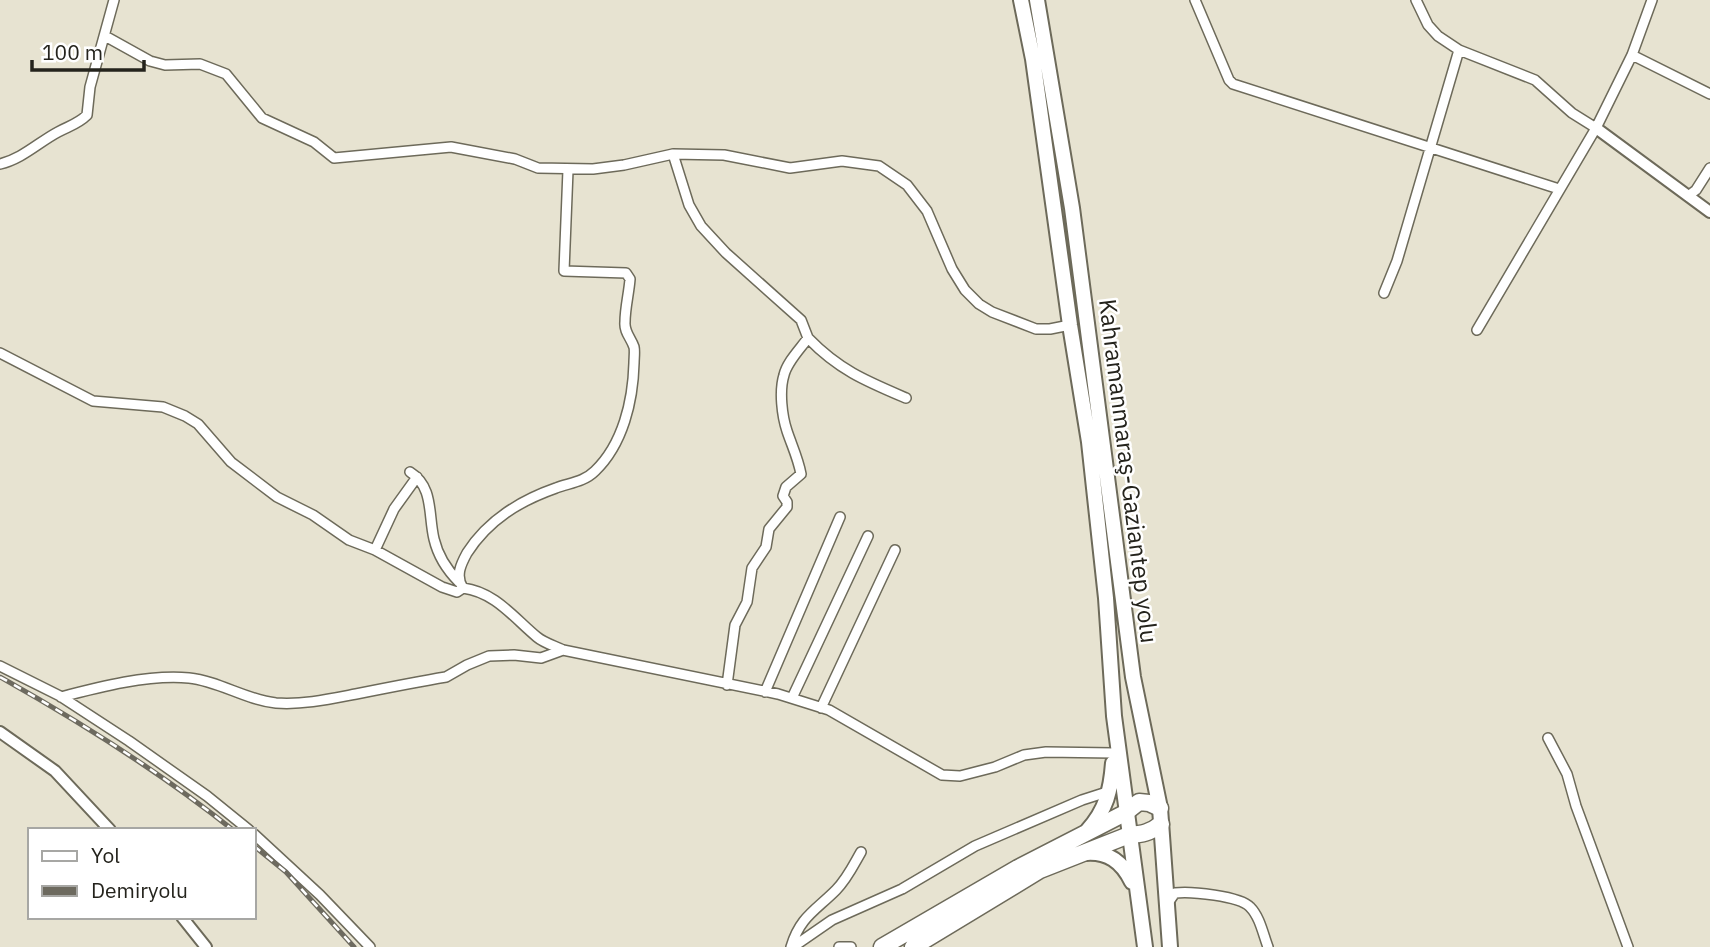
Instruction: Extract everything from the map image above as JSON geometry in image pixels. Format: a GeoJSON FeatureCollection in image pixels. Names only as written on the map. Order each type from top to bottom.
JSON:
{"type":"FeatureCollection","features":[{"type":"Feature","properties":{"kind":"highway","name":"Kahramanmaraş-Gaziantep yolu"},"geometry":{"type":"LineString","coordinates":[[1021,0],[1037,87],[1095,488],[1114,716],[1145,947]]}},
{"type":"Feature","properties":{"kind":"highway","name":"Kahramanmaraş-Gaziantep yolu"},"geometry":{"type":"LineString","coordinates":[[1037,0],[1072,208],[1133,677],[1161,816],[1170,947]]}},
{"type":"Feature","properties":{"kind":"highway"},"geometry":{"type":"LineString","coordinates":[[1084,835],[1098,819],[1110,791],[1114,716]]}},
{"type":"Feature","properties":{"kind":"highway"},"geometry":{"type":"LineString","coordinates":[[882,947],[1018,868],[1125,813],[1139,802],[1149,803],[1161,816],[1144,834],[1129,835],[1041,870],[913,947]]}},
{"type":"Feature","properties":{"kind":"highway"},"geometry":{"type":"LineString","coordinates":[[1080,853],[1096,852],[1111,856],[1130,878],[1136,895]]}},
{"type":"Feature","properties":{"kind":"street"},"geometry":{"type":"LineString","coordinates":[[0,164],[60,131],[77,125],[87,115],[90,87],[114,0]]}},
{"type":"Feature","properties":{"kind":"street"},"geometry":{"type":"LineString","coordinates":[[1195,0],[1233,84],[1559,189]]}},
{"type":"Feature","properties":{"kind":"street"},"geometry":{"type":"LineString","coordinates":[[1416,0],[1428,25],[1438,36],[1459,50],[1535,80],[1572,113],[1710,212]]}},
{"type":"Feature","properties":{"kind":"street"},"geometry":{"type":"LineString","coordinates":[[1477,330],[1596,128],[1632,55],[1653,0]]}},
{"type":"Feature","properties":{"kind":"street"},"geometry":{"type":"LineString","coordinates":[[105,36],[150,61],[165,65],[200,64],[226,74],[262,118],[314,142],[334,158],[450,147],[515,159],[538,168],[568,170],[624,165],[673,154],[724,155],[790,168],[842,161],[879,166],[907,184],[927,211],[952,269],[965,290],[979,304],[992,312],[1037,329],[1050,330],[1070,325]]}},
{"type":"Feature","properties":{"kind":"street"},"geometry":{"type":"LineString","coordinates":[[1384,293],[1397,261],[1459,50]]}},
{"type":"Feature","properties":{"kind":"street"},"geometry":{"type":"LineString","coordinates":[[1632,55],[1710,94]]}},
{"type":"Feature","properties":{"kind":"street"},"geometry":{"type":"LineString","coordinates":[[673,154],[689,205],[701,226],[735,261],[801,320],[808,338],[828,358],[862,380],[906,398]]}},
{"type":"Feature","properties":{"kind":"street"},"geometry":{"type":"LineString","coordinates":[[1688,197],[1696,190],[1710,168]]}},
{"type":"Feature","properties":{"kind":"street"},"geometry":{"type":"LineString","coordinates":[[0,353],[93,401],[163,407],[185,416],[198,424],[231,462],[277,497],[313,515],[349,540],[375,550],[442,587],[457,592],[461,585],[460,565],[478,536],[505,512],[520,503],[578,482],[592,474],[612,450],[627,415],[634,383],[634,347],[626,332],[625,323],[630,279],[626,273],[564,271],[568,170]]}},
{"type":"Feature","properties":{"kind":"street"},"geometry":{"type":"LineString","coordinates":[[727,685],[735,625],[747,601],[752,568],[766,547],[769,528],[787,507],[783,496],[786,487],[801,474],[798,455],[787,430],[782,399],[783,375],[808,338]]}},
{"type":"Feature","properties":{"kind":"street"},"geometry":{"type":"LineString","coordinates":[[375,550],[413,474],[428,495],[434,539],[447,570],[461,585],[477,590],[514,613],[539,639],[563,650],[792,698],[829,710],[942,775],[960,776],[995,767],[1024,755],[1046,752],[1113,753]]}},
{"type":"Feature","properties":{"kind":"street"},"geometry":{"type":"LineString","coordinates":[[765,692],[840,517]]}},
{"type":"Feature","properties":{"kind":"street"},"geometry":{"type":"LineString","coordinates":[[792,698],[868,536]]}},
{"type":"Feature","properties":{"kind":"street"},"geometry":{"type":"LineString","coordinates":[[821,708],[895,550]]}},
{"type":"Feature","properties":{"kind":"street"},"geometry":{"type":"LineString","coordinates":[[61,697],[100,687],[155,679],[188,678],[274,703],[302,703],[446,677],[467,664],[489,656],[514,654],[541,658],[563,650]]}},
{"type":"Feature","properties":{"kind":"street"},"geometry":{"type":"LineString","coordinates":[[0,666],[61,697],[196,788],[246,828]]}},
{"type":"Feature","properties":{"kind":"street"},"geometry":{"type":"LineString","coordinates":[[0,732],[55,771],[108,828]]}},
{"type":"Feature","properties":{"kind":"street"},"geometry":{"type":"LineString","coordinates":[[1548,738],[1567,774],[1576,806],[1628,947]]}},
{"type":"Feature","properties":{"kind":"street"},"geometry":{"type":"LineString","coordinates":[[792,947],[832,920],[902,888],[975,846],[1082,800],[1110,791]]}},
{"type":"Feature","properties":{"kind":"street"},"geometry":{"type":"LineString","coordinates":[[256,836],[320,894],[370,947]]}},
{"type":"Feature","properties":{"kind":"street"},"geometry":{"type":"LineString","coordinates":[[792,947],[796,929],[809,913],[849,876],[860,852]]}},
{"type":"Feature","properties":{"kind":"street"},"geometry":{"type":"LineString","coordinates":[[1164,869],[1170,880],[1184,891]]}},
{"type":"Feature","properties":{"kind":"street"},"geometry":{"type":"LineString","coordinates":[[1167,906],[1175,893],[1184,891],[1248,904],[1256,915],[1268,947]]}},
{"type":"Feature","properties":{"kind":"street"},"geometry":{"type":"LineString","coordinates":[[183,919],[206,947]]}},
{"type":"Feature","properties":{"kind":"street"},"geometry":{"type":"LineString","coordinates":[[839,947],[851,947]]}},
{"type":"Feature","properties":{"kind":"railway"},"geometry":{"type":"LineString","coordinates":[[0,677],[120,749],[230,828]]}},
{"type":"Feature","properties":{"kind":"railway"},"geometry":{"type":"LineString","coordinates":[[256,848],[286,872],[354,947]]}}]}
